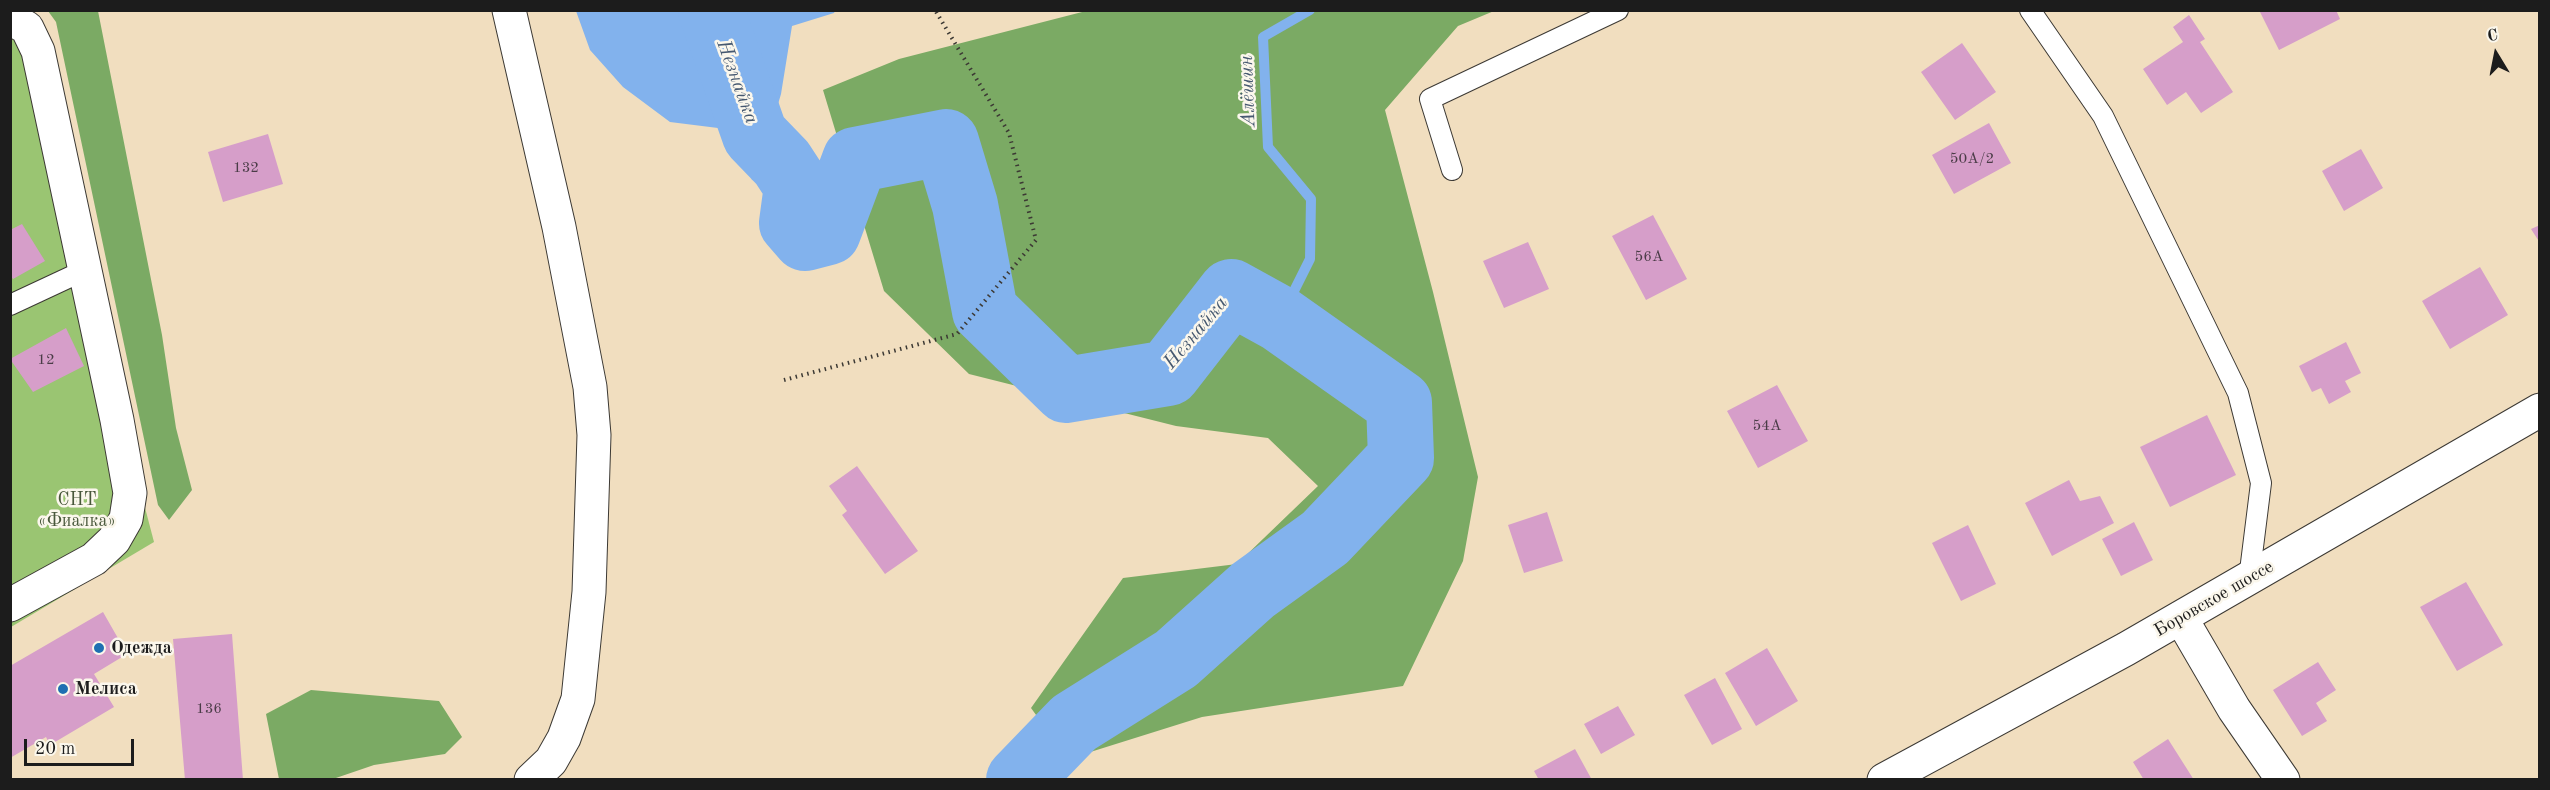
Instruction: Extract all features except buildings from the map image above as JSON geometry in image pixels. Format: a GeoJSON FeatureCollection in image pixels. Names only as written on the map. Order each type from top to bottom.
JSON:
{"type":"FeatureCollection","features":[{"type":"Feature","properties":{"kind":"street"},"geometry":{"type":"LineString","coordinates":[[509,10],[559,227],[590,387],[594,435],[590,592],[578,699],[564,738],[550,761],[531,780]]}},
{"type":"Feature","properties":{"kind":"street"},"geometry":{"type":"LineString","coordinates":[[10,18],[27,28],[38,51],[117,420],[130,493],[126,519],[114,540],[94,559],[10,605]]}},
{"type":"Feature","properties":{"kind":"street","name":"Боровское шоссе"},"geometry":{"type":"LineString","coordinates":[[1884,780],[2042,696],[2181,618],[2540,410]]}},
{"type":"Feature","properties":{"kind":"street"},"geometry":{"type":"LineString","coordinates":[[2181,618],[2234,709],[2283,780]]}},
{"type":"Feature","properties":{"kind":"lane"},"geometry":{"type":"LineString","coordinates":[[1452,170],[1430,99],[1618,10]]}},
{"type":"Feature","properties":{"kind":"lane"},"geometry":{"type":"LineString","coordinates":[[2030,10],[2103,116],[2238,393],[2261,483],[2249,579]]}},
{"type":"Feature","properties":{"kind":"lane"},"geometry":{"type":"LineString","coordinates":[[10,305],[85,270]]}},
{"type":"Feature","properties":{"kind":"path"},"geometry":{"type":"LineString","coordinates":[[784,380],[957,334],[1036,240],[1009,133],[935,10]]}},
{"type":"Feature","properties":{"kind":"green space"},"geometry":{"type":"Polygon","coordinates":[[[48,11],[98,11],[162,335],[176,428],[192,490],[169,520],[158,505],[56,22],[48,11]]]}},
{"type":"Feature","properties":{"kind":"green space"},"geometry":{"type":"Polygon","coordinates":[[[1086,11],[1494,11],[1458,26],[1385,110],[1433,292],[1478,477],[1463,561],[1403,686],[1202,717],[1068,759],[1031,708],[1123,578],[1237,564],[1318,486],[1268,438],[1176,426],[969,374],[884,291],[823,90],[899,59],[1086,11]]]}},
{"type":"Feature","properties":{"kind":"green space","name":"СНТ «Фиалка»"},"geometry":{"type":"Polygon","coordinates":[[[10,33],[27,57],[154,542],[11,627],[10,33]]]}},
{"type":"Feature","properties":{"kind":"green space"},"geometry":{"type":"Polygon","coordinates":[[[311,690],[439,701],[462,737],[445,754],[374,765],[333,779],[279,779],[266,714],[311,690]]]}},
{"type":"Feature","properties":{"kind":"water"},"geometry":{"type":"Polygon","coordinates":[[[576,11],[835,11],[792,26],[781,94],[773,121],[782,163],[797,186],[752,180],[739,141],[718,128],[670,122],[623,87],[590,50],[576,11]]]}},
{"type":"Feature","properties":{"kind":"waterway","name":"Незнайка"},"geometry":{"type":"LineString","coordinates":[[711,10],[755,135],[782,163],[797,186],[792,223],[805,238],[828,232],[855,160],[946,142],[965,205],[985,311],[1066,390],[1168,373],[1231,292],[1280,319],[1399,403],[1401,458],[1325,538],[1253,590],[1176,659],[1074,723],[1019,780]]}},
{"type":"Feature","properties":{"kind":"waterway","name":"Алёшин"},"geometry":{"type":"LineString","coordinates":[[1280,319],[1310,259],[1311,199],[1268,147],[1263,37],[1310,10]]}},
{"type":"Feature","properties":{"kind":"place","name":"Одежда"},"geometry":{"type":"Point","coordinates":[99,648]}},
{"type":"Feature","properties":{"kind":"place","name":"Мелиса"},"geometry":{"type":"Point","coordinates":[63,689]}}]}
